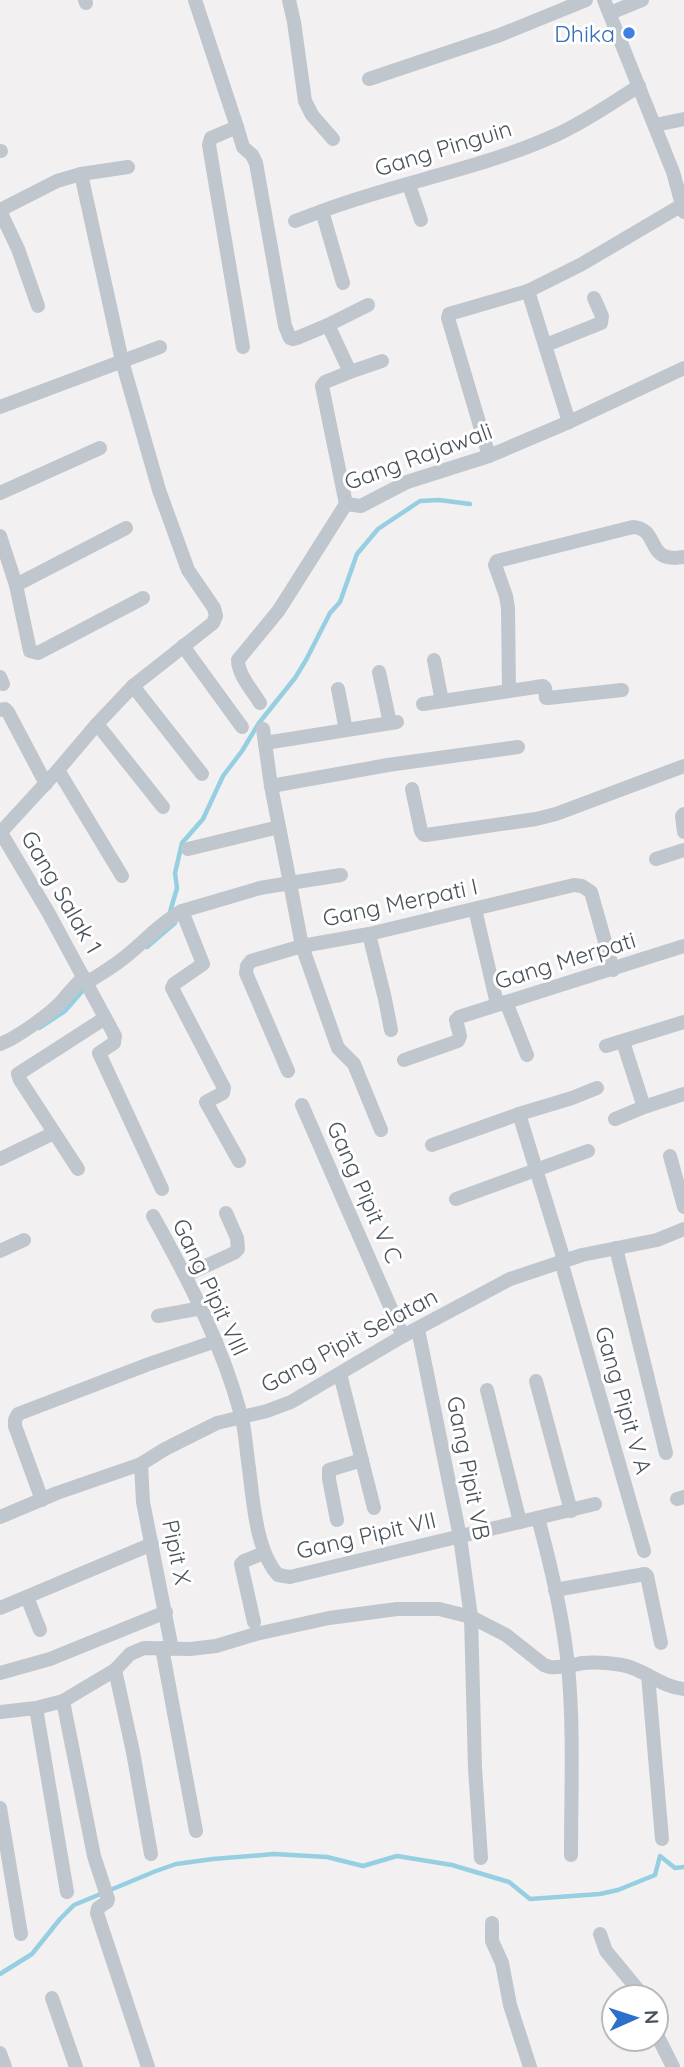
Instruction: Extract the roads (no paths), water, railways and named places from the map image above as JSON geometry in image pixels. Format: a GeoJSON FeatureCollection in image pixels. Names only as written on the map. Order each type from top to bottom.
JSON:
{"type":"FeatureCollection","features":[{"type":"Feature","properties":{"kind":"street"},"geometry":{"type":"LineString","coordinates":[[195,0],[243,147],[256,163],[287,333],[293,339],[368,305]]}},
{"type":"Feature","properties":{"kind":"street"},"geometry":{"type":"LineString","coordinates":[[289,0],[305,100],[312,115],[333,139]]}},
{"type":"Feature","properties":{"kind":"street"},"geometry":{"type":"LineString","coordinates":[[369,79],[500,35],[586,0]]}},
{"type":"Feature","properties":{"kind":"street"},"geometry":{"type":"LineString","coordinates":[[489,456],[448,316],[453,312],[528,291],[683,209],[673,172],[607,7],[642,0]]}},
{"type":"Feature","properties":{"kind":"street","name":"Gang Pinguin"},"geometry":{"type":"LineString","coordinates":[[295,221],[365,196],[409,185],[520,149],[558,134],[639,86]]}},
{"type":"Feature","properties":{"kind":"street"},"geometry":{"type":"LineString","coordinates":[[655,125],[684,120]]}},
{"type":"Feature","properties":{"kind":"street"},"geometry":{"type":"LineString","coordinates":[[237,127],[211,138],[209,145],[243,347]]}},
{"type":"Feature","properties":{"kind":"street"},"geometry":{"type":"LineString","coordinates":[[38,306],[18,249],[0,211],[57,181],[81,174],[128,167]]}},
{"type":"Feature","properties":{"kind":"street"},"geometry":{"type":"LineString","coordinates":[[0,832],[133,686],[213,623],[215,612],[188,570],[159,490],[122,361],[81,174]]}},
{"type":"Feature","properties":{"kind":"street"},"geometry":{"type":"LineString","coordinates":[[409,185],[422,220]]}},
{"type":"Feature","properties":{"kind":"street"},"geometry":{"type":"LineString","coordinates":[[323,211],[343,283]]}},
{"type":"Feature","properties":{"kind":"street"},"geometry":{"type":"LineString","coordinates":[[528,291],[569,422]]}},
{"type":"Feature","properties":{"kind":"street"},"geometry":{"type":"LineString","coordinates":[[546,345],[601,323],[602,316],[594,298]]}},
{"type":"Feature","properties":{"kind":"street"},"geometry":{"type":"LineString","coordinates":[[328,325],[350,372]]}},
{"type":"Feature","properties":{"kind":"street"},"geometry":{"type":"LineString","coordinates":[[0,407],[160,347]]}},
{"type":"Feature","properties":{"kind":"street"},"geometry":{"type":"LineString","coordinates":[[346,504],[322,386],[350,372],[382,361]]}},
{"type":"Feature","properties":{"kind":"street","name":"Gang Rajawali"},"geometry":{"type":"LineString","coordinates":[[260,703],[239,668],[238,660],[279,610],[346,504],[361,506],[407,482],[489,456],[684,368]]}},
{"type":"Feature","properties":{"kind":"street"},"geometry":{"type":"LineString","coordinates":[[0,493],[100,448]]}},
{"type":"Feature","properties":{"kind":"street"},"geometry":{"type":"LineString","coordinates":[[509,691],[508,608],[496,561],[633,527],[646,532],[658,553],[665,558],[684,557]]}},
{"type":"Feature","properties":{"kind":"street"},"geometry":{"type":"LineString","coordinates":[[16,585],[126,528]]}},
{"type":"Feature","properties":{"kind":"street"},"geometry":{"type":"LineString","coordinates":[[0,536],[16,585],[30,651],[34,653],[143,598]]}},
{"type":"Feature","properties":{"kind":"street"},"geometry":{"type":"LineString","coordinates":[[183,646],[242,727]]}},
{"type":"Feature","properties":{"kind":"street"},"geometry":{"type":"LineString","coordinates":[[434,660],[442,701]]}},
{"type":"Feature","properties":{"kind":"street"},"geometry":{"type":"LineString","coordinates":[[338,689],[346,730],[393,722],[379,673]]}},
{"type":"Feature","properties":{"kind":"street"},"geometry":{"type":"LineString","coordinates":[[133,686],[202,775]]}},
{"type":"Feature","properties":{"kind":"street"},"geometry":{"type":"LineString","coordinates":[[423,704],[543,686],[548,698],[622,690]]}},
{"type":"Feature","properties":{"kind":"street"},"geometry":{"type":"LineString","coordinates":[[0,710],[5,709],[8,712],[46,784]]}},
{"type":"Feature","properties":{"kind":"street"},"geometry":{"type":"LineString","coordinates":[[97,723],[163,807]]}},
{"type":"Feature","properties":{"kind":"street","name":"Gang Merpati I"},"geometry":{"type":"LineString","coordinates":[[346,730],[264,736],[302,946],[369,934],[574,885],[582,886],[591,892],[613,970]]}},
{"type":"Feature","properties":{"kind":"street"},"geometry":{"type":"LineString","coordinates":[[271,786],[388,765],[518,747]]}},
{"type":"Feature","properties":{"kind":"street"},"geometry":{"type":"LineString","coordinates":[[412,789],[421,831],[426,835],[556,814],[684,766]]}},
{"type":"Feature","properties":{"kind":"street"},"geometry":{"type":"LineString","coordinates":[[58,770],[122,876]]}},
{"type":"Feature","properties":{"kind":"street"},"geometry":{"type":"LineString","coordinates":[[684,814],[681,816],[684,832]]}},
{"type":"Feature","properties":{"kind":"street"},"geometry":{"type":"LineString","coordinates":[[188,849],[279,827]]}},
{"type":"Feature","properties":{"kind":"street","name":"Gang Salak 1"},"geometry":{"type":"LineString","coordinates":[[0,832],[105,1018]]}},
{"type":"Feature","properties":{"kind":"street"},"geometry":{"type":"LineString","coordinates":[[656,859],[684,850]]}},
{"type":"Feature","properties":{"kind":"street"},"geometry":{"type":"LineString","coordinates":[[0,1044],[10,1040],[55,1007],[71,988],[123,959],[170,917],[182,911],[260,888],[341,875]]}},
{"type":"Feature","properties":{"kind":"street"},"geometry":{"type":"LineString","coordinates":[[475,909],[501,1003],[527,1055]]}},
{"type":"Feature","properties":{"kind":"street"},"geometry":{"type":"LineString","coordinates":[[182,911],[203,964],[172,988],[224,1088],[223,1093],[206,1103],[239,1161]]}},
{"type":"Feature","properties":{"kind":"street"},"geometry":{"type":"LineString","coordinates":[[369,934],[391,1030]]}},
{"type":"Feature","properties":{"kind":"street"},"geometry":{"type":"LineString","coordinates":[[288,1071],[246,973],[251,961],[302,946],[338,1048],[354,1064],[381,1130]]}},
{"type":"Feature","properties":{"kind":"street","name":"Gang Merpati"},"geometry":{"type":"LineString","coordinates":[[404,1060],[458,1041],[460,1038],[456,1020],[459,1017],[684,946]]}},
{"type":"Feature","properties":{"kind":"street"},"geometry":{"type":"LineString","coordinates":[[78,1169],[18,1076],[21,1071],[105,1018],[116,1039],[99,1053],[162,1189]]}},
{"type":"Feature","properties":{"kind":"street"},"geometry":{"type":"LineString","coordinates":[[606,1046],[684,1022]]}},
{"type":"Feature","properties":{"kind":"street"},"geometry":{"type":"LineString","coordinates":[[623,1042],[643,1107]]}},
{"type":"Feature","properties":{"kind":"street"},"geometry":{"type":"LineString","coordinates":[[432,1145],[597,1088]]}},
{"type":"Feature","properties":{"kind":"street"},"geometry":{"type":"LineString","coordinates":[[615,1119],[684,1094]]}},
{"type":"Feature","properties":{"kind":"street","name":"Gang Pipit V C"},"geometry":{"type":"LineString","coordinates":[[302,1105],[403,1336]]}},
{"type":"Feature","properties":{"kind":"street","name":"Gang Pipit V A"},"geometry":{"type":"LineString","coordinates":[[519,1114],[644,1551]]}},
{"type":"Feature","properties":{"kind":"street"},"geometry":{"type":"LineString","coordinates":[[0,1159],[54,1133]]}},
{"type":"Feature","properties":{"kind":"street"},"geometry":{"type":"LineString","coordinates":[[456,1199],[537,1171],[587,1150]]}},
{"type":"Feature","properties":{"kind":"street"},"geometry":{"type":"LineString","coordinates":[[670,1156],[684,1207]]}},
{"type":"Feature","properties":{"kind":"street"},"geometry":{"type":"LineString","coordinates":[[186,1275],[238,1249],[237,1238],[226,1213]]}},
{"type":"Feature","properties":{"kind":"street","name":"Gang Pipit VIII"},"geometry":{"type":"LineString","coordinates":[[153,1216],[202,1308],[242,1417]]}},
{"type":"Feature","properties":{"kind":"street","name":"Gang Pipit Selatan"},"geometry":{"type":"LineString","coordinates":[[0,1517],[57,1493],[141,1464],[199,1431],[292,1402],[360,1360],[510,1279],[562,1261],[657,1240],[684,1229]]}},
{"type":"Feature","properties":{"kind":"street"},"geometry":{"type":"LineString","coordinates":[[0,1251],[24,1240]]}},
{"type":"Feature","properties":{"kind":"street"},"geometry":{"type":"LineString","coordinates":[[616,1248],[666,1453]]}},
{"type":"Feature","properties":{"kind":"street"},"geometry":{"type":"LineString","coordinates":[[158,1316],[202,1308]]}},
{"type":"Feature","properties":{"kind":"street","name":"Gang Pipit VB"},"geometry":{"type":"LineString","coordinates":[[418,1329],[460,1536],[471,1617],[474,1756],[481,1858]]}},
{"type":"Feature","properties":{"kind":"street"},"geometry":{"type":"LineString","coordinates":[[42,1500],[15,1426],[18,1415],[216,1341]]}},
{"type":"Feature","properties":{"kind":"street"},"geometry":{"type":"LineString","coordinates":[[340,1374],[374,1508]]}},
{"type":"Feature","properties":{"kind":"street"},"geometry":{"type":"LineString","coordinates":[[536,1381],[571,1511]]}},
{"type":"Feature","properties":{"kind":"street"},"geometry":{"type":"LineString","coordinates":[[486,1390],[520,1522]]}},
{"type":"Feature","properties":{"kind":"street","name":"Gang Pipit VII"},"geometry":{"type":"LineString","coordinates":[[242,1417],[253,1500],[264,1553],[278,1575],[290,1577],[595,1504]]}},
{"type":"Feature","properties":{"kind":"street"},"geometry":{"type":"LineString","coordinates":[[337,1520],[329,1472],[362,1460]]}},
{"type":"Feature","properties":{"kind":"street","name":"Pipit X"},"geometry":{"type":"LineString","coordinates":[[141,1464],[143,1502],[166,1612],[167,1648],[196,1831]]}},
{"type":"Feature","properties":{"kind":"street"},"geometry":{"type":"LineString","coordinates":[[538,1517],[555,1590],[568,1666],[572,1775],[571,1855]]}},
{"type":"Feature","properties":{"kind":"street"},"geometry":{"type":"LineString","coordinates":[[0,1608],[152,1544]]}},
{"type":"Feature","properties":{"kind":"street"},"geometry":{"type":"LineString","coordinates":[[254,1622],[241,1564],[244,1560],[264,1553]]}},
{"type":"Feature","properties":{"kind":"street"},"geometry":{"type":"LineString","coordinates":[[555,1590],[645,1574],[661,1643]]}},
{"type":"Feature","properties":{"kind":"street"},"geometry":{"type":"LineString","coordinates":[[27,1597],[40,1630]]}},
{"type":"Feature","properties":{"kind":"street"},"geometry":{"type":"LineString","coordinates":[[0,1712],[36,1708],[63,1701],[115,1670],[135,1651],[144,1648],[216,1646],[328,1618],[397,1609],[439,1609],[471,1617],[506,1636],[544,1665],[554,1668],[587,1663],[627,1666],[662,1684],[684,1689]]}},
{"type":"Feature","properties":{"kind":"street"},"geometry":{"type":"LineString","coordinates":[[0,1673],[50,1659],[166,1612]]}},
{"type":"Feature","properties":{"kind":"street"},"geometry":{"type":"LineString","coordinates":[[115,1670],[151,1854]]}},
{"type":"Feature","properties":{"kind":"street"},"geometry":{"type":"LineString","coordinates":[[648,1675],[662,1839]]}},
{"type":"Feature","properties":{"kind":"street"},"geometry":{"type":"LineString","coordinates":[[63,1701],[94,1856],[107,1897],[107,1902],[100,1906],[97,1913],[148,2067]]}},
{"type":"Feature","properties":{"kind":"street"},"geometry":{"type":"LineString","coordinates":[[36,1708],[67,1892]]}},
{"type":"Feature","properties":{"kind":"street"},"geometry":{"type":"LineString","coordinates":[[0,1808],[21,1934]]}},
{"type":"Feature","properties":{"kind":"street"},"geometry":{"type":"LineString","coordinates":[[492,1923],[492,1941],[502,1963],[510,2005],[530,2067]]}},
{"type":"Feature","properties":{"kind":"street"},"geometry":{"type":"LineString","coordinates":[[600,1934],[606,1951],[632,1983]]}},
{"type":"Feature","properties":{"kind":"street"},"geometry":{"type":"LineString","coordinates":[[52,1998],[76,2067]]}},
{"type":"Feature","properties":{"kind":"street"},"geometry":{"type":"LineString","coordinates":[[0,2053],[5,2067]]}},
{"type":"Feature","properties":{"kind":"waterway"},"geometry":{"type":"LineString","coordinates":[[170,912],[177,888],[175,873],[182,843],[203,819],[223,776],[306,660],[330,613],[340,602],[357,554],[378,529],[420,501],[439,500],[470,504]]}},
{"type":"Feature","properties":{"kind":"waterway"},"geometry":{"type":"LineString","coordinates":[[147,947],[175,923]]}},
{"type":"Feature","properties":{"kind":"waterway"},"geometry":{"type":"LineString","coordinates":[[39,1028],[65,1011],[85,988]]}},
{"type":"Feature","properties":{"kind":"waterway"},"geometry":{"type":"LineString","coordinates":[[0,1974],[32,1954],[74,1905],[176,1864],[274,1854],[327,1857],[363,1866],[397,1856],[452,1865],[509,1882],[530,1899],[600,1894],[618,1890],[655,1875],[660,1856],[675,1868],[684,1867]]}},
{"type":"Feature","properties":{"kind":"place","name":"Dhika"},"geometry":{"type":"Point","coordinates":[629,33]}}]}
